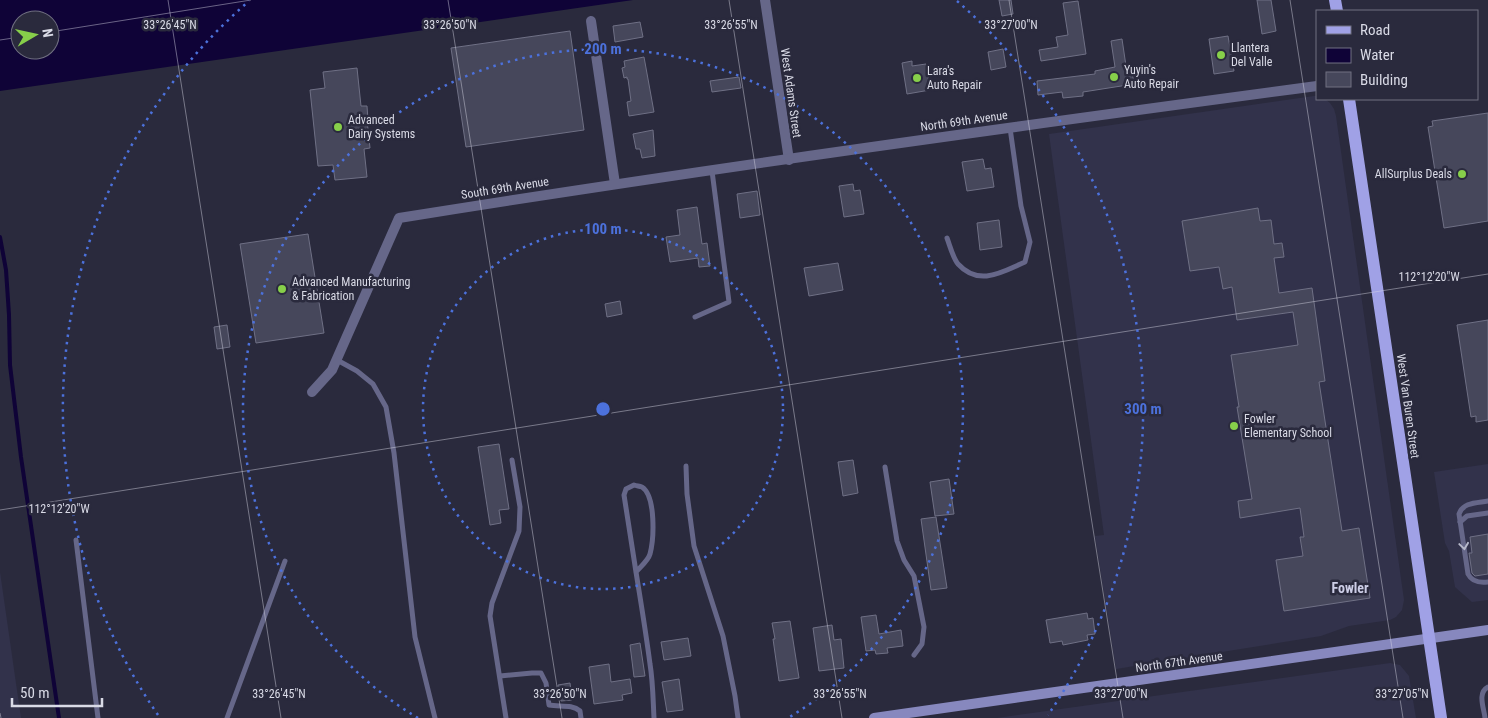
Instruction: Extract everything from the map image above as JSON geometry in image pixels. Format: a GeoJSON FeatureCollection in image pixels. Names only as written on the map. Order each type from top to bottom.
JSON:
{"type":"FeatureCollection","features":[{"type":"Feature","properties":{"kind":"main road","name":"West Van Buren Street"},"geometry":{"type":"LineString","coordinates":[[1350,100],[1441,718]]}},
{"type":"Feature","properties":{"kind":"main road","name":"North 67th Avenue"},"geometry":{"type":"LineString","coordinates":[[874,718],[1488,630]]}},
{"type":"Feature","properties":{"kind":"street","name":"West Adams Street"},"geometry":{"type":"LineString","coordinates":[[765,0],[789,160]]}},
{"type":"Feature","properties":{"kind":"street"},"geometry":{"type":"LineString","coordinates":[[591,20],[615,184]]}},
{"type":"Feature","properties":{"kind":"street","name":"North 69th Avenue"},"geometry":{"type":"LineString","coordinates":[[615,184],[1316,86]]}},
{"type":"Feature","properties":{"kind":"street","name":"South 69th Avenue"},"geometry":{"type":"LineString","coordinates":[[336,359],[399,218],[615,184]]}},
{"type":"Feature","properties":{"kind":"street"},"geometry":{"type":"LineString","coordinates":[[312,392],[332,370],[336,359]]}},
{"type":"Feature","properties":{"kind":"lane"},"geometry":{"type":"LineString","coordinates":[[947,238],[957,263],[973,276],[992,276],[1025,262],[1030,242],[1021,206],[1010,128]]}},
{"type":"Feature","properties":{"kind":"lane"},"geometry":{"type":"LineString","coordinates":[[695,318],[729,302],[712,171]]}},
{"type":"Feature","properties":{"kind":"lane"},"geometry":{"type":"LineString","coordinates":[[336,359],[357,371],[373,384],[386,407],[394,454],[415,637],[436,718]]}},
{"type":"Feature","properties":{"kind":"lane"},"geometry":{"type":"LineString","coordinates":[[506,718],[490,616],[492,603],[519,531],[520,507],[512,460]]}},
{"type":"Feature","properties":{"kind":"lane"},"geometry":{"type":"LineString","coordinates":[[686,466],[687,494],[694,546],[722,636],[738,718]]}},
{"type":"Feature","properties":{"kind":"lane"},"geometry":{"type":"LineString","coordinates":[[885,466],[897,540],[904,560],[914,576],[924,627],[922,644],[914,655]]}},
{"type":"Feature","properties":{"kind":"lane"},"geometry":{"type":"LineString","coordinates":[[636,572],[649,556],[653,541],[652,513],[649,497],[642,487],[634,485],[626,489],[624,495],[636,572],[641,597],[651,667],[654,718]]}},
{"type":"Feature","properties":{"kind":"lane"},"geometry":{"type":"LineString","coordinates":[[1488,501],[1468,504],[1461,508],[1459,514],[1469,577],[1476,582],[1488,582]]}},
{"type":"Feature","properties":{"kind":"lane"},"geometry":{"type":"LineString","coordinates":[[1460,522],[1467,516],[1488,513]]}},
{"type":"Feature","properties":{"kind":"lane"},"geometry":{"type":"LineString","coordinates":[[76,540],[98,718]]}},
{"type":"Feature","properties":{"kind":"lane"},"geometry":{"type":"LineString","coordinates":[[227,718],[286,561]]}},
{"type":"Feature","properties":{"kind":"lane"},"geometry":{"type":"LineString","coordinates":[[500,676],[532,672],[541,673],[546,683],[549,704],[560,707],[574,706],[580,711],[581,718]]}},
{"type":"Feature","properties":{"kind":"lane"},"geometry":{"type":"LineString","coordinates":[[1485,718],[1481,695],[1483,690],[1488,687]]}},
{"type":"Feature","properties":{"kind":"shaded area","name":"Fowler Elementary School"},"geometry":{"type":"Polygon","coordinates":[[[1314,96],[1316,96],[1316,100],[1326,100],[1330,103],[1336,116],[1404,600],[1402,610],[1396,617],[1390,620],[1349,626],[1321,636],[1116,669],[1095,536],[1104,535],[1049,134],[1314,96]]]}},
{"type":"Feature","properties":{"kind":"shaded area"},"geometry":{"type":"Polygon","coordinates":[[[1488,464],[1488,600],[1472,602],[1455,587],[1449,551],[1445,543],[1434,472],[1488,464]]]}},
{"type":"Feature","properties":{"kind":"shaded area"},"geometry":{"type":"Polygon","coordinates":[[[0,572],[21,718],[0,718],[0,572]]]}},
{"type":"Feature","properties":{"kind":"shaded area"},"geometry":{"type":"Polygon","coordinates":[[[1390,663],[1400,665],[1409,676],[1416,718],[997,718],[1390,663]]]}},
{"type":"Feature","properties":{"kind":"water"},"geometry":{"type":"Polygon","coordinates":[[[0,0],[633,0],[0,91],[0,0]]]}},
{"type":"Feature","properties":{"kind":"building"},"geometry":{"type":"Polygon","coordinates":[[[999,0],[1011,0],[1013,14],[1002,16],[999,0]]]}},
{"type":"Feature","properties":{"kind":"building"},"geometry":{"type":"Polygon","coordinates":[[[1257,0],[1271,0],[1276,31],[1262,34],[1257,0]]]}},
{"type":"Feature","properties":{"kind":"building"},"geometry":{"type":"Polygon","coordinates":[[[1078,1],[1086,54],[1041,61],[1039,50],[1058,47],[1056,37],[1068,35],[1063,3],[1078,1]]]}},
{"type":"Feature","properties":{"kind":"building"},"geometry":{"type":"Polygon","coordinates":[[[640,22],[643,37],[615,42],[613,26],[640,22]]]}},
{"type":"Feature","properties":{"kind":"building"},"geometry":{"type":"Polygon","coordinates":[[[570,31],[584,130],[466,147],[451,48],[570,31]]]}},
{"type":"Feature","properties":{"kind":"building","name":"Llantera Del Valle"},"geometry":{"type":"Polygon","coordinates":[[[1228,36],[1234,71],[1214,74],[1209,39],[1228,36]]]}},
{"type":"Feature","properties":{"kind":"building"},"geometry":{"type":"Polygon","coordinates":[[[1122,39],[1126,66],[1131,65],[1134,84],[1083,92],[1083,96],[1063,98],[1062,92],[1038,95],[1037,81],[1095,74],[1095,71],[1115,67],[1111,41],[1122,39]]]}},
{"type":"Feature","properties":{"kind":"building"},"geometry":{"type":"Polygon","coordinates":[[[1003,49],[1006,67],[991,70],[988,52],[1003,49]]]}},
{"type":"Feature","properties":{"kind":"building"},"geometry":{"type":"Polygon","coordinates":[[[644,57],[654,112],[629,116],[627,102],[631,101],[628,79],[627,77],[624,78],[622,68],[625,67],[624,61],[644,57]]]}},
{"type":"Feature","properties":{"kind":"building","name":"Lara's Auto Repair"},"geometry":{"type":"Polygon","coordinates":[[[912,61],[912,66],[926,64],[930,90],[907,94],[902,63],[912,61]]]}},
{"type":"Feature","properties":{"kind":"building","name":"Advanced Dairy Systems"},"geometry":{"type":"Polygon","coordinates":[[[357,68],[361,106],[367,106],[370,148],[364,149],[367,177],[335,180],[333,165],[318,166],[310,90],[325,88],[323,72],[357,68]]]}},
{"type":"Feature","properties":{"kind":"building"},"geometry":{"type":"Polygon","coordinates":[[[739,77],[741,88],[712,92],[710,81],[739,77]]]}},
{"type":"Feature","properties":{"kind":"building","name":"AllSurplus Deals"},"geometry":{"type":"Polygon","coordinates":[[[1488,113],[1488,221],[1444,228],[1428,127],[1433,126],[1432,121],[1488,113]]]}},
{"type":"Feature","properties":{"kind":"building"},"geometry":{"type":"Polygon","coordinates":[[[653,130],[655,156],[642,158],[640,149],[636,149],[633,134],[653,130]]]}},
{"type":"Feature","properties":{"kind":"building"},"geometry":{"type":"Polygon","coordinates":[[[983,159],[985,169],[991,168],[994,187],[967,191],[962,162],[983,159]]]}},
{"type":"Feature","properties":{"kind":"building"},"geometry":{"type":"Polygon","coordinates":[[[853,184],[854,191],[860,190],[864,214],[844,217],[839,186],[853,184]]]}},
{"type":"Feature","properties":{"kind":"building"},"geometry":{"type":"Polygon","coordinates":[[[757,191],[760,215],[740,218],[737,194],[757,191]]]}},
{"type":"Feature","properties":{"kind":"building"},"geometry":{"type":"Polygon","coordinates":[[[697,207],[702,244],[707,243],[710,266],[699,267],[698,258],[670,262],[666,237],[680,235],[677,210],[697,207]]]}},
{"type":"Feature","properties":{"kind":"building"},"geometry":{"type":"Polygon","coordinates":[[[1258,208],[1260,221],[1271,220],[1274,244],[1282,243],[1284,257],[1274,258],[1279,293],[1312,288],[1325,381],[1319,382],[1342,531],[1359,528],[1370,598],[1284,611],[1276,560],[1303,556],[1300,537],[1304,537],[1300,508],[1240,518],[1238,501],[1252,499],[1237,407],[1239,407],[1231,355],[1298,345],[1293,312],[1237,320],[1232,287],[1223,289],[1219,267],[1190,271],[1182,221],[1258,208]]]}},
{"type":"Feature","properties":{"kind":"building"},"geometry":{"type":"Polygon","coordinates":[[[999,220],[1002,247],[980,250],[977,223],[999,220]]]}},
{"type":"Feature","properties":{"kind":"building","name":"Advanced Manufacturing & Fabrication"},"geometry":{"type":"Polygon","coordinates":[[[308,234],[324,333],[256,343],[240,244],[308,234]]]}},
{"type":"Feature","properties":{"kind":"building"},"geometry":{"type":"Polygon","coordinates":[[[838,263],[843,290],[809,296],[804,268],[838,263]]]}},
{"type":"Feature","properties":{"kind":"building"},"geometry":{"type":"Polygon","coordinates":[[[620,301],[622,314],[607,317],[605,304],[620,301]]]}},
{"type":"Feature","properties":{"kind":"building"},"geometry":{"type":"Polygon","coordinates":[[[1488,320],[1488,420],[1476,422],[1476,416],[1471,417],[1457,325],[1488,320]]]}},
{"type":"Feature","properties":{"kind":"building"},"geometry":{"type":"Polygon","coordinates":[[[227,325],[230,347],[217,349],[214,327],[227,325]]]}},
{"type":"Feature","properties":{"kind":"building"},"geometry":{"type":"Polygon","coordinates":[[[499,444],[509,509],[499,510],[501,523],[490,525],[478,447],[499,444]]]}},
{"type":"Feature","properties":{"kind":"building"},"geometry":{"type":"Polygon","coordinates":[[[853,460],[858,493],[843,496],[838,462],[853,460]]]}},
{"type":"Feature","properties":{"kind":"building"},"geometry":{"type":"Polygon","coordinates":[[[949,479],[954,514],[935,516],[930,482],[949,479]]]}},
{"type":"Feature","properties":{"kind":"building"},"geometry":{"type":"Polygon","coordinates":[[[936,517],[947,588],[931,590],[921,519],[936,517]]]}},
{"type":"Feature","properties":{"kind":"building"},"geometry":{"type":"Polygon","coordinates":[[[1488,534],[1488,574],[1475,576],[1472,573],[1469,553],[1472,553],[1470,537],[1488,534]]]}},
{"type":"Feature","properties":{"kind":"building"},"geometry":{"type":"Polygon","coordinates":[[[1087,613],[1088,619],[1093,618],[1095,634],[1087,635],[1088,640],[1063,645],[1062,641],[1050,643],[1046,620],[1087,613]]]}},
{"type":"Feature","properties":{"kind":"building"},"geometry":{"type":"Polygon","coordinates":[[[876,615],[879,634],[901,630],[903,646],[887,648],[888,653],[876,654],[875,650],[866,651],[861,617],[876,615]]]}},
{"type":"Feature","properties":{"kind":"building"},"geometry":{"type":"Polygon","coordinates":[[[790,621],[799,678],[779,681],[772,623],[790,621]]]}},
{"type":"Feature","properties":{"kind":"building"},"geometry":{"type":"Polygon","coordinates":[[[832,625],[834,640],[841,639],[844,668],[819,671],[813,628],[832,625]]]}},
{"type":"Feature","properties":{"kind":"building"},"geometry":{"type":"Polygon","coordinates":[[[688,638],[691,656],[664,660],[661,642],[688,638]]]}},
{"type":"Feature","properties":{"kind":"building"},"geometry":{"type":"Polygon","coordinates":[[[640,643],[645,676],[634,677],[630,645],[640,643]]]}},
{"type":"Feature","properties":{"kind":"building"},"geometry":{"type":"Polygon","coordinates":[[[609,664],[611,682],[630,679],[632,693],[622,695],[623,700],[594,704],[589,667],[609,664]]]}},
{"type":"Feature","properties":{"kind":"building"},"geometry":{"type":"Polygon","coordinates":[[[679,679],[683,710],[667,712],[662,682],[679,679]]]}},
{"type":"Feature","properties":{"kind":"building"},"geometry":{"type":"Polygon","coordinates":[[[570,683],[572,700],[561,701],[558,685],[570,683]]]}},
{"type":"Feature","properties":{"kind":"waterway"},"geometry":{"type":"LineString","coordinates":[[0,237],[6,270],[10,365],[21,457],[59,718]]}},
{"type":"Feature","properties":{"kind":"place","name":"Llantera Del Valle"},"geometry":{"type":"Point","coordinates":[1221,55]}},
{"type":"Feature","properties":{"kind":"place","name":"Yuyin's Auto Repair"},"geometry":{"type":"Point","coordinates":[1114,77]}},
{"type":"Feature","properties":{"kind":"place","name":"Lara's Auto Repair"},"geometry":{"type":"Point","coordinates":[917,78]}},
{"type":"Feature","properties":{"kind":"place","name":"Advanced Dairy Systems"},"geometry":{"type":"Point","coordinates":[338,127]}},
{"type":"Feature","properties":{"kind":"place","name":"AllSurplus Deals"},"geometry":{"type":"Point","coordinates":[1462,174]}},
{"type":"Feature","properties":{"kind":"place","name":"Advanced Manufacturing & Fabrication"},"geometry":{"type":"Point","coordinates":[282,289]}},
{"type":"Feature","properties":{"kind":"place","name":"Fowler Elementary School"},"geometry":{"type":"Point","coordinates":[1234,426]}},
{"type":"Feature","properties":{"kind":"district","name":"Fowler"},"geometry":{"type":"Point","coordinates":[1350,588]}}]}
